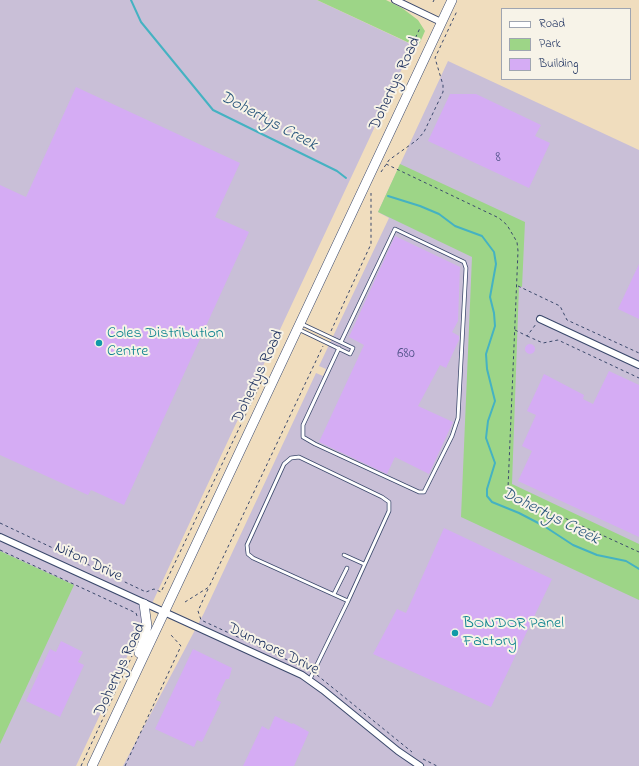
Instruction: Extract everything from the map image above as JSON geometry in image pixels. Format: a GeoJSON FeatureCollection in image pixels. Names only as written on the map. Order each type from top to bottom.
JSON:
{"type":"FeatureCollection","features":[{"type":"Feature","properties":{"kind":"main road","name":"Dohertys Road"},"geometry":{"type":"LineString","coordinates":[[92,766],[452,0]]}},
{"type":"Feature","properties":{"kind":"main road"},"geometry":{"type":"LineString","coordinates":[[104,739],[110,713],[144,643],[147,626],[144,604]]}},
{"type":"Feature","properties":{"kind":"street"},"geometry":{"type":"LineString","coordinates":[[395,0],[441,22]]}},
{"type":"Feature","properties":{"kind":"street"},"geometry":{"type":"LineString","coordinates":[[540,319],[639,365]]}},
{"type":"Feature","properties":{"kind":"street","name":"Niton Drive"},"geometry":{"type":"LineString","coordinates":[[0,537],[164,613]]}},
{"type":"Feature","properties":{"kind":"street","name":"Dunmore Drive"},"geometry":{"type":"LineString","coordinates":[[164,613],[302,676],[398,751],[420,766]]}},
{"type":"Feature","properties":{"kind":"lane"},"geometry":{"type":"LineString","coordinates":[[339,348],[303,425],[303,436],[315,444],[419,492],[425,491],[456,426],[460,407],[466,268],[464,262],[395,229],[341,342]]}},
{"type":"Feature","properties":{"kind":"lane"},"geometry":{"type":"LineString","coordinates":[[299,326],[328,336],[353,348],[350,354],[325,342],[299,326]]}},
{"type":"Feature","properties":{"kind":"lane"},"geometry":{"type":"LineString","coordinates":[[309,681],[348,601],[389,511],[389,502],[382,497],[299,457],[291,458],[284,464],[250,538],[248,554],[263,564],[348,601]]}},
{"type":"Feature","properties":{"kind":"lane"},"geometry":{"type":"LineString","coordinates":[[344,555],[364,564]]}},
{"type":"Feature","properties":{"kind":"lane"},"geometry":{"type":"LineString","coordinates":[[334,594],[347,568]]}},
{"type":"Feature","properties":{"kind":"path"},"geometry":{"type":"LineString","coordinates":[[379,175],[386,164],[399,152],[417,140],[424,132],[443,92],[444,85],[434,58],[457,11]]}},
{"type":"Feature","properties":{"kind":"path"},"geometry":{"type":"LineString","coordinates":[[413,43],[420,28]]}},
{"type":"Feature","properties":{"kind":"path"},"geometry":{"type":"LineString","coordinates":[[386,164],[498,218],[507,225],[517,242],[517,286],[508,488],[512,494],[639,552]]}},
{"type":"Feature","properties":{"kind":"path"},"geometry":{"type":"LineString","coordinates":[[328,336],[371,244],[371,192]]}},
{"type":"Feature","properties":{"kind":"path"},"geometry":{"type":"LineString","coordinates":[[517,286],[560,306],[567,320],[639,353]]}},
{"type":"Feature","properties":{"kind":"path"},"geometry":{"type":"LineString","coordinates":[[527,336],[540,319]]}},
{"type":"Feature","properties":{"kind":"path"},"geometry":{"type":"LineString","coordinates":[[514,330],[543,343],[558,340],[639,378]]}},
{"type":"Feature","properties":{"kind":"path"},"geometry":{"type":"LineString","coordinates":[[185,602],[209,587],[325,342]]}},
{"type":"Feature","properties":{"kind":"path"},"geometry":{"type":"LineString","coordinates":[[0,523],[146,592],[154,589],[161,592],[265,374]]}},
{"type":"Feature","properties":{"kind":"path"},"geometry":{"type":"LineString","coordinates":[[0,550],[136,613],[139,620]]}},
{"type":"Feature","properties":{"kind":"path"},"geometry":{"type":"LineString","coordinates":[[125,766],[181,646],[171,635]]}},
{"type":"Feature","properties":{"kind":"path"},"geometry":{"type":"LineString","coordinates":[[80,766],[133,653]]}},
{"type":"Feature","properties":{"kind":"shaded area"},"geometry":{"type":"Polygon","coordinates":[[[0,0],[317,0],[413,45],[76,766],[0,766],[0,0]]]}},
{"type":"Feature","properties":{"kind":"shaded area"},"geometry":{"type":"Polygon","coordinates":[[[448,61],[639,150],[639,766],[123,766],[204,613],[316,373],[323,376],[326,369],[319,366],[389,218],[378,212],[448,61]]]}},
{"type":"Feature","properties":{"kind":"green space"},"geometry":{"type":"Polygon","coordinates":[[[317,0],[386,0],[402,8],[418,20],[425,31],[418,47],[317,0]]]}},
{"type":"Feature","properties":{"kind":"green space"},"geometry":{"type":"Polygon","coordinates":[[[400,164],[525,222],[522,287],[519,286],[512,484],[639,544],[639,600],[461,517],[472,257],[378,212],[400,164]]]}},
{"type":"Feature","properties":{"kind":"green space"},"geometry":{"type":"Polygon","coordinates":[[[0,551],[74,585],[0,744],[0,551]]]}},
{"type":"Feature","properties":{"kind":"building","name":"Coles Distribution Centre"},"geometry":{"type":"Polygon","coordinates":[[[76,87],[240,163],[215,217],[249,232],[124,505],[91,490],[88,495],[0,455],[0,185],[26,197],[76,87]]]}},
{"type":"Feature","properties":{"kind":"building"},"geometry":{"type":"Polygon","coordinates":[[[450,94],[476,94],[541,125],[535,136],[550,143],[529,188],[428,141],[450,94]]]}},
{"type":"Feature","properties":{"kind":"building"},"geometry":{"type":"Polygon","coordinates":[[[395,236],[460,267],[458,321],[452,332],[459,336],[459,340],[446,368],[440,365],[418,406],[453,422],[429,474],[395,457],[387,474],[319,442],[364,345],[349,337],[395,236]]]}},
{"type":"Feature","properties":{"kind":"building"},"geometry":{"type":"Polygon","coordinates":[[[639,264],[639,319],[618,309],[639,264]]]}},
{"type":"Feature","properties":{"kind":"building"},"geometry":{"type":"Polygon","coordinates":[[[528,344],[532,344],[534,345],[534,353],[528,354],[525,351],[525,347],[528,344]]]}},
{"type":"Feature","properties":{"kind":"building"},"geometry":{"type":"Polygon","coordinates":[[[609,371],[639,385],[639,537],[518,481],[532,451],[522,446],[536,415],[527,411],[544,374],[584,395],[583,399],[593,404],[609,371]]]}},
{"type":"Feature","properties":{"kind":"building","name":"BONDOR Panel Factory"},"geometry":{"type":"Polygon","coordinates":[[[444,528],[552,579],[491,707],[373,654],[397,609],[406,613],[444,528]]]}},
{"type":"Feature","properties":{"kind":"building"},"geometry":{"type":"Polygon","coordinates":[[[61,641],[83,652],[78,662],[84,665],[60,717],[26,701],[50,649],[56,652],[61,641]]]}},
{"type":"Feature","properties":{"kind":"building"},"geometry":{"type":"Polygon","coordinates":[[[193,649],[232,668],[229,679],[226,679],[216,700],[221,702],[202,742],[197,740],[194,747],[155,729],[193,649]]]}},
{"type":"Feature","properties":{"kind":"building"},"geometry":{"type":"Polygon","coordinates":[[[275,716],[292,724],[293,723],[309,732],[294,766],[243,766],[262,726],[269,730],[275,716]]]}},
{"type":"Feature","properties":{"kind":"waterway","name":"Dohertys Creek"},"geometry":{"type":"LineString","coordinates":[[131,0],[141,22],[213,110],[337,171],[346,178]]}},
{"type":"Feature","properties":{"kind":"waterway","name":"Dohertys Creek"},"geometry":{"type":"LineString","coordinates":[[388,196],[420,206],[439,214],[455,226],[482,236],[494,252],[496,264],[490,297],[494,313],[495,326],[486,354],[487,369],[495,401],[488,421],[486,438],[495,463],[487,489],[487,496],[492,502],[519,513],[544,526],[573,545],[597,555],[626,561],[639,569]]}},
{"type":"Feature","properties":{"kind":"place","name":"Coles Distribution Centre"},"geometry":{"type":"Point","coordinates":[99,343]}},
{"type":"Feature","properties":{"kind":"place","name":"BONDOR Panel Factory"},"geometry":{"type":"Point","coordinates":[455,633]}}]}
